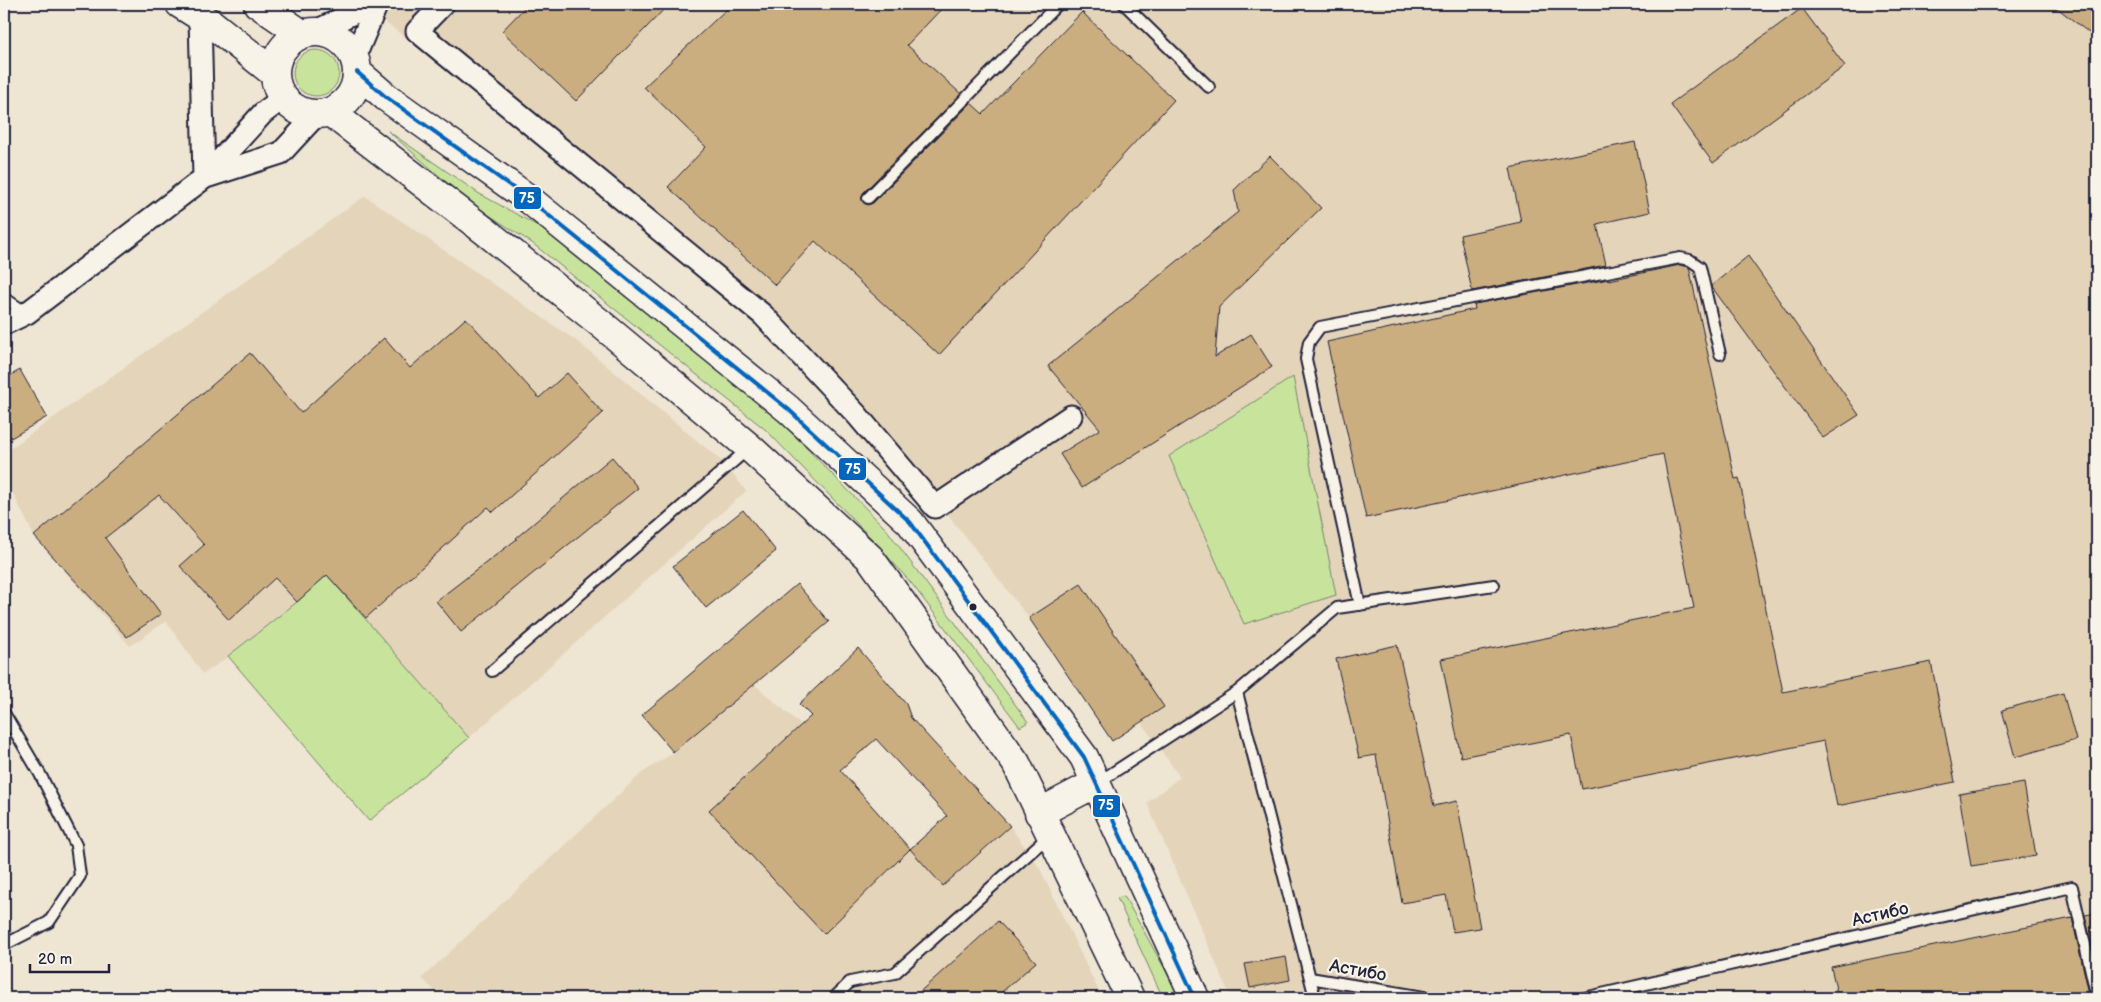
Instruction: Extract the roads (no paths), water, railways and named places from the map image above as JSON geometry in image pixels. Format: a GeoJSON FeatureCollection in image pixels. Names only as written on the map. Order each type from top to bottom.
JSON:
{"type":"FeatureCollection","features":[{"type":"Feature","properties":{"kind":"main road"},"geometry":{"type":"LineString","coordinates":[[258,4],[308,33]]}},
{"type":"Feature","properties":{"kind":"main road"},"geometry":{"type":"LineString","coordinates":[[190,10],[279,86],[292,107],[304,112],[323,113],[341,106],[350,96],[355,85],[356,65]]}},
{"type":"Feature","properties":{"kind":"main road"},"geometry":{"type":"LineString","coordinates":[[279,86],[276,62],[282,50],[291,40],[308,33],[327,34],[339,39],[348,48],[356,65],[386,97],[526,197],[788,409],[910,522],[1084,757],[1195,998]]}},
{"type":"Feature","properties":{"kind":"main road"},"geometry":{"type":"LineString","coordinates":[[323,113],[485,231],[600,323],[749,447],[870,558],[1016,763],[1130,998]]}},
{"type":"Feature","properties":{"kind":"main road"},"geometry":{"type":"LineString","coordinates":[[1045,824],[1096,783]]}},
{"type":"Feature","properties":{"kind":"street"},"geometry":{"type":"LineString","coordinates":[[308,33],[372,4]]}},
{"type":"Feature","properties":{"kind":"street"},"geometry":{"type":"LineString","coordinates":[[356,65],[377,4]]}},
{"type":"Feature","properties":{"kind":"street"},"geometry":{"type":"LineString","coordinates":[[443,4],[417,31],[763,315],[857,415],[935,507],[1071,416]]}},
{"type":"Feature","properties":{"kind":"street"},"geometry":{"type":"LineString","coordinates":[[190,10],[204,178]]}},
{"type":"Feature","properties":{"kind":"street"},"geometry":{"type":"LineString","coordinates":[[4,324],[27,313],[204,178],[263,113],[279,86]]}},
{"type":"Feature","properties":{"kind":"street"},"geometry":{"type":"LineString","coordinates":[[204,178],[282,153],[323,113]]}},
{"type":"Feature","properties":{"kind":"lane"},"geometry":{"type":"LineString","coordinates":[[868,198],[1058,4]]}},
{"type":"Feature","properties":{"kind":"lane"},"geometry":{"type":"LineString","coordinates":[[1124,4],[1209,87]]}},
{"type":"Feature","properties":{"kind":"lane"},"geometry":{"type":"LineString","coordinates":[[1360,604],[1306,359],[1309,342],[1320,328],[1680,258],[1690,260],[1700,266],[1720,354]]}},
{"type":"Feature","properties":{"kind":"lane"},"geometry":{"type":"LineString","coordinates":[[4,298],[27,313]]}},
{"type":"Feature","properties":{"kind":"lane"},"geometry":{"type":"LineString","coordinates":[[492,671],[749,447]]}},
{"type":"Feature","properties":{"kind":"lane"},"geometry":{"type":"LineString","coordinates":[[1096,783],[1237,692],[1337,608],[1494,585]]}},
{"type":"Feature","properties":{"kind":"lane"},"geometry":{"type":"LineString","coordinates":[[1237,692],[1315,998]]}},
{"type":"Feature","properties":{"kind":"lane"},"geometry":{"type":"LineString","coordinates":[[4,713],[40,774],[76,845],[80,876],[49,922],[4,945]]}},
{"type":"Feature","properties":{"kind":"lane"},"geometry":{"type":"LineString","coordinates":[[834,998],[850,982],[895,972],[1045,824]]}},
{"type":"Feature","properties":{"kind":"lane","name":"Астибо"},"geometry":{"type":"LineString","coordinates":[[1584,998],[2072,887],[2096,998]]}},
{"type":"Feature","properties":{"kind":"lane","name":"Астибо"},"geometry":{"type":"LineString","coordinates":[[1310,978],[1430,998]]}}]}
